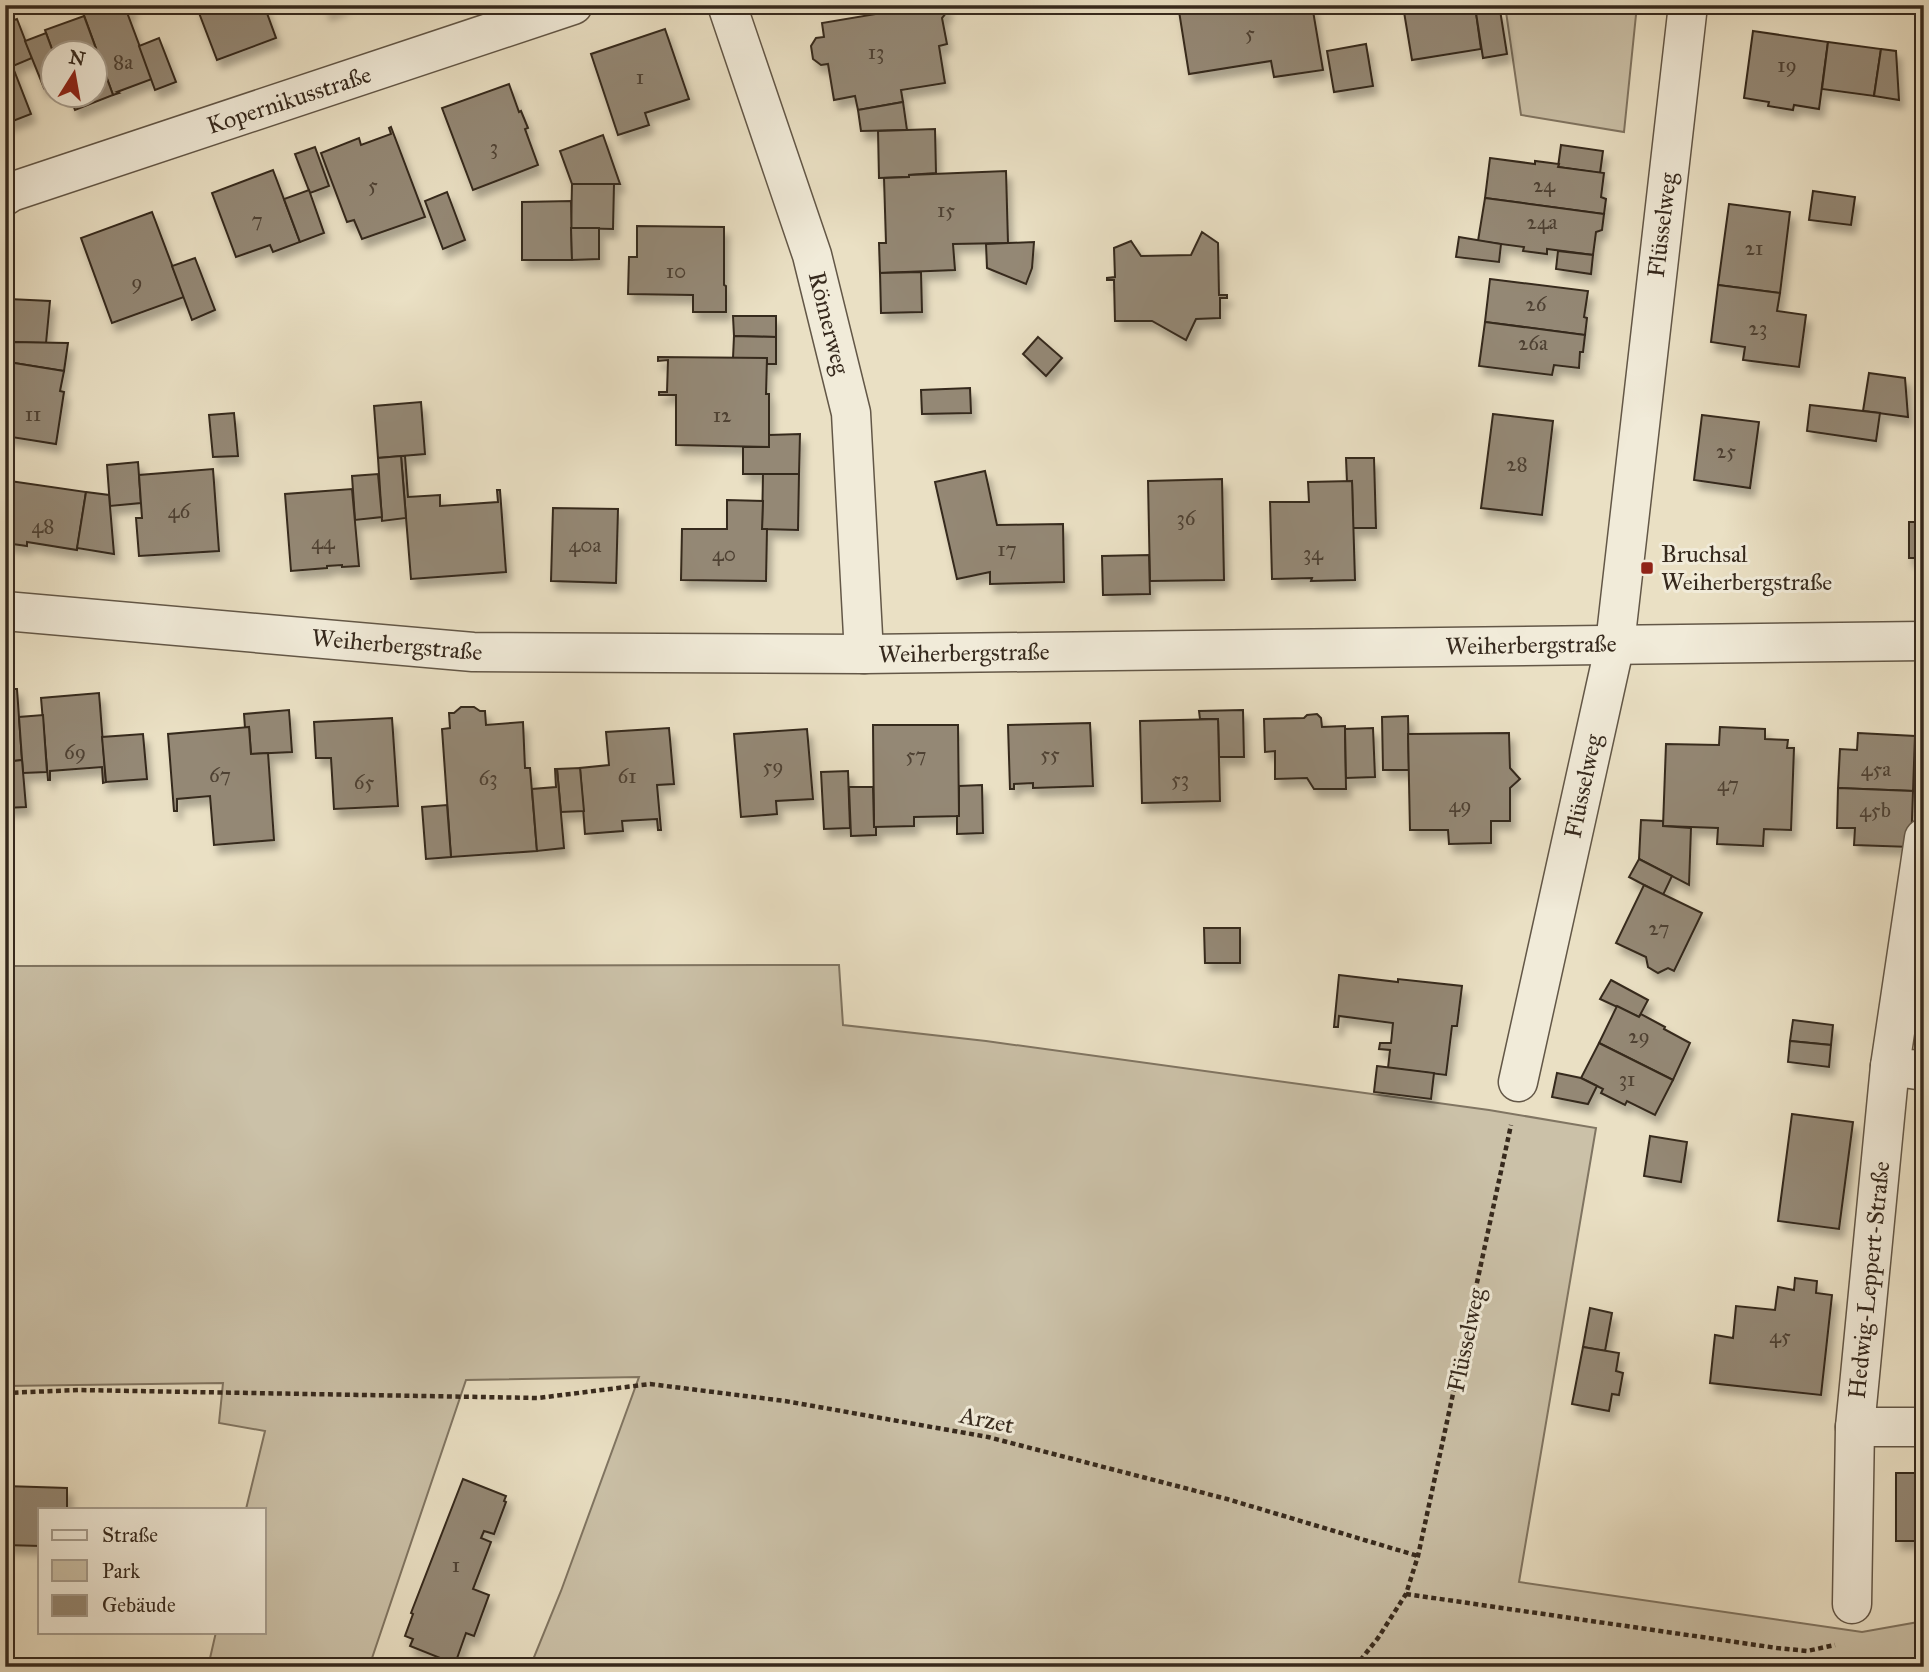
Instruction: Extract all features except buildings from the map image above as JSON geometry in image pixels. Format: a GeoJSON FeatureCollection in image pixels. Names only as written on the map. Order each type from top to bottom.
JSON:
{"type":"FeatureCollection","features":[{"type":"Feature","properties":{"kind":"street","name":"Kopernikusstraße"},"geometry":{"type":"LineString","coordinates":[[5,197],[11,192],[573,5]]}},
{"type":"Feature","properties":{"kind":"street","name":"Römerweg"},"geometry":{"type":"LineString","coordinates":[[727,5],[812,255],[851,413],[864,654]]}},
{"type":"Feature","properties":{"kind":"street","name":"Flüsselweg"},"geometry":{"type":"LineString","coordinates":[[1518,1082],[1615,644],[1688,5]]}},
{"type":"Feature","properties":{"kind":"street","name":"Weiherbergstraße"},"geometry":{"type":"LineString","coordinates":[[5,611],[473,652],[864,654],[1924,641]]}},
{"type":"Feature","properties":{"kind":"street","name":"Hedwig-Leppert-Straße"},"geometry":{"type":"LineString","coordinates":[[1924,838],[1907,1068],[1855,1427],[1924,1427]]}},
{"type":"Feature","properties":{"kind":"street"},"geometry":{"type":"LineString","coordinates":[[1852,1604],[1855,1427]]}},
{"type":"Feature","properties":{"kind":"path","name":"Flüsselweg"},"geometry":{"type":"LineString","coordinates":[[1355,1667],[1378,1638],[1406,1594],[1418,1556],[1506,1155],[1518,1082]]}},
{"type":"Feature","properties":{"kind":"path","name":"Arzet"},"geometry":{"type":"LineString","coordinates":[[5,1392],[79,1390],[538,1398],[650,1384],[785,1401],[974,1434],[1227,1499],[1418,1556]]}},
{"type":"Feature","properties":{"kind":"path"},"geometry":{"type":"LineString","coordinates":[[1406,1594],[1807,1651],[1845,1643],[1852,1604]]}},
{"type":"Feature","properties":{"kind":"green space"},"geometry":{"type":"Polygon","coordinates":[[[1505,5],[1637,5],[1624,132],[1521,115],[1505,5]]]}},
{"type":"Feature","properties":{"kind":"green space"},"geometry":{"type":"Polygon","coordinates":[[[839,965],[843,1025],[986,1041],[1489,1110],[1596,1128],[1519,1582],[1862,1632],[1924,1621],[1924,1667],[530,1667],[561,1591],[639,1377],[466,1380],[369,1667],[208,1667],[216,1634],[266,1634],[266,1508],[246,1508],[265,1431],[219,1423],[223,1383],[5,1386],[5,966],[839,965]]]}},
{"type":"Feature","properties":{"kind":"place","name":"Bruchsal Weiherbergstraße"},"geometry":{"type":"Point","coordinates":[1647,568]}}]}
